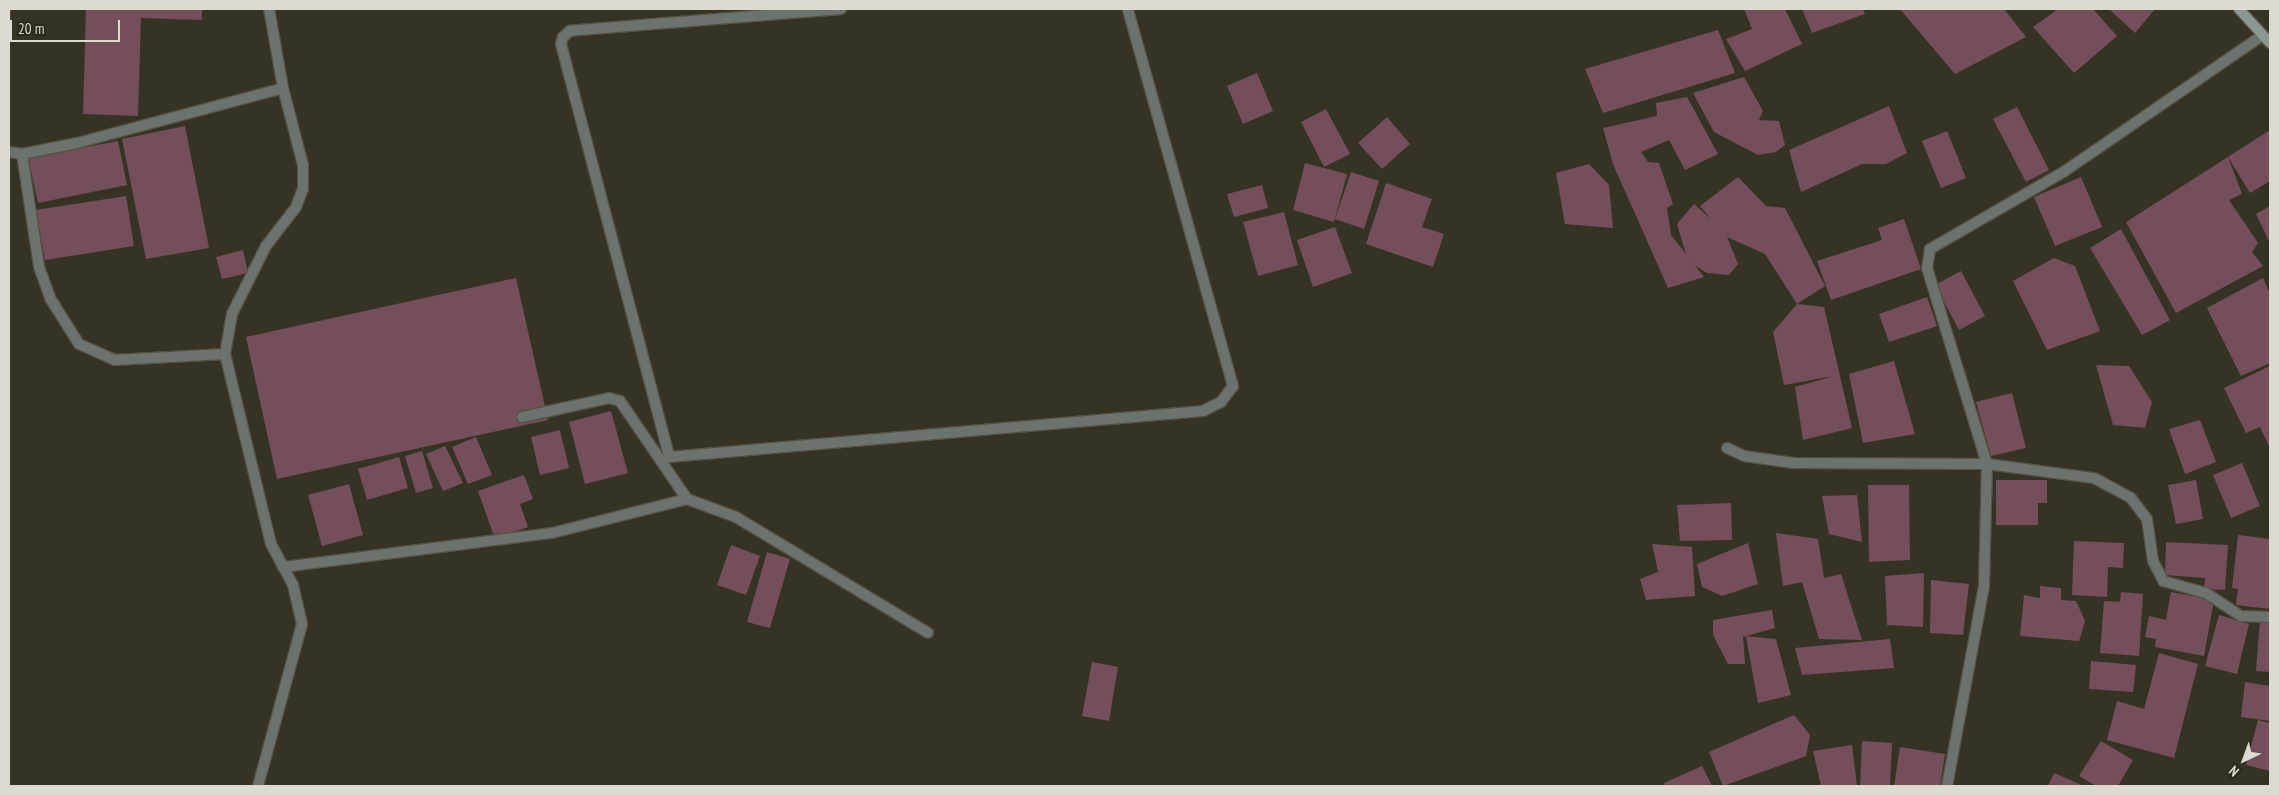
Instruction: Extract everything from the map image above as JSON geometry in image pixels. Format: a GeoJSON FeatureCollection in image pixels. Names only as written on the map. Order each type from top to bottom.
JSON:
{"type":"FeatureCollection","features":[{"type":"Feature","properties":{"kind":"main road"},"geometry":{"type":"LineString","coordinates":[[2239,9],[2267,39]]}},
{"type":"Feature","properties":{"kind":"street"},"geometry":{"type":"LineString","coordinates":[[258,786],[302,624],[301,606],[271,544],[224,354],[232,314],[266,246],[296,208],[303,189],[303,165],[283,88],[269,9]]}},
{"type":"Feature","properties":{"kind":"street"},"geometry":{"type":"LineString","coordinates":[[841,9],[570,31],[563,37],[560,44],[669,457],[1202,412],[1222,402],[1233,386],[1128,9]]}},
{"type":"Feature","properties":{"kind":"street"},"geometry":{"type":"LineString","coordinates":[[1947,786],[1984,586],[1988,464],[1927,268],[1930,249],[2065,171],[2267,39]]}},
{"type":"Feature","properties":{"kind":"street"},"geometry":{"type":"LineString","coordinates":[[9,152],[22,154],[283,88]]}},
{"type":"Feature","properties":{"kind":"street"},"geometry":{"type":"LineString","coordinates":[[22,154],[39,267],[50,298],[80,344],[115,360],[224,354]]}},
{"type":"Feature","properties":{"kind":"street"},"geometry":{"type":"LineString","coordinates":[[522,417],[609,398],[620,401],[687,499]]}},
{"type":"Feature","properties":{"kind":"street"},"geometry":{"type":"LineString","coordinates":[[1726,448],[1744,456],[1794,463],[1988,464],[2094,478],[2131,498],[2147,518],[2152,560],[2163,581],[2206,594],[2241,616],[2270,617]]}},
{"type":"Feature","properties":{"kind":"street"},"geometry":{"type":"LineString","coordinates":[[283,567],[552,533],[687,499],[736,517],[928,633]]}},
{"type":"Feature","properties":{"kind":"building"},"geometry":{"type":"Polygon","coordinates":[[[9,9],[11,9],[10,23],[9,23],[9,9]]]}},
{"type":"Feature","properties":{"kind":"building"},"geometry":{"type":"Polygon","coordinates":[[[86,9],[202,9],[202,20],[141,18],[138,116],[83,114],[86,9]]]}},
{"type":"Feature","properties":{"kind":"building"},"geometry":{"type":"Polygon","coordinates":[[[1744,9],[1785,9],[1802,44],[1745,71],[1726,39],[1752,29],[1744,9]]]}},
{"type":"Feature","properties":{"kind":"building"},"geometry":{"type":"Polygon","coordinates":[[[1802,9],[1863,9],[1865,14],[1812,33],[1802,9]]]}},
{"type":"Feature","properties":{"kind":"building"},"geometry":{"type":"Polygon","coordinates":[[[1900,9],[2004,9],[2026,37],[1955,74],[1900,9]]]}},
{"type":"Feature","properties":{"kind":"building"},"geometry":{"type":"Polygon","coordinates":[[[2058,9],[2093,9],[2117,36],[2074,73],[2033,27],[2058,9]]]}},
{"type":"Feature","properties":{"kind":"building"},"geometry":{"type":"Polygon","coordinates":[[[2109,9],[2155,9],[2135,33],[2109,9]]]}},
{"type":"Feature","properties":{"kind":"building"},"geometry":{"type":"Polygon","coordinates":[[[1718,30],[1735,73],[1603,113],[1585,69],[1718,30]]]}},
{"type":"Feature","properties":{"kind":"building"},"geometry":{"type":"Polygon","coordinates":[[[1257,73],[1273,111],[1243,124],[1227,86],[1257,73]]]}},
{"type":"Feature","properties":{"kind":"building"},"geometry":{"type":"Polygon","coordinates":[[[1744,77],[1763,111],[1759,120],[1779,121],[1785,145],[1776,152],[1758,155],[1714,132],[1693,93],[1744,77]]]}},
{"type":"Feature","properties":{"kind":"building"},"geometry":{"type":"Polygon","coordinates":[[[1687,97],[1718,154],[1685,170],[1669,140],[1641,152],[1648,162],[1659,163],[1673,204],[1667,208],[1671,235],[1704,277],[1668,288],[1613,164],[1603,128],[1657,116],[1656,103],[1687,97]]]}},
{"type":"Feature","properties":{"kind":"building"},"geometry":{"type":"Polygon","coordinates":[[[1889,106],[1907,153],[1886,164],[1862,164],[1801,192],[1789,150],[1889,106]]]}},
{"type":"Feature","properties":{"kind":"building"},"geometry":{"type":"Polygon","coordinates":[[[2017,107],[2049,170],[2026,182],[1993,119],[2017,107]]]}},
{"type":"Feature","properties":{"kind":"building"},"geometry":{"type":"Polygon","coordinates":[[[1326,109],[1350,154],[1324,167],[1301,122],[1326,109]]]}},
{"type":"Feature","properties":{"kind":"building"},"geometry":{"type":"Polygon","coordinates":[[[1387,117],[1410,144],[1382,169],[1358,143],[1387,117]]]}},
{"type":"Feature","properties":{"kind":"building"},"geometry":{"type":"Polygon","coordinates":[[[185,126],[209,248],[146,259],[122,139],[185,126]]]}},
{"type":"Feature","properties":{"kind":"building"},"geometry":{"type":"Polygon","coordinates":[[[2270,130],[2270,181],[2250,193],[2228,157],[2270,130]]]}},
{"type":"Feature","properties":{"kind":"building"},"geometry":{"type":"Polygon","coordinates":[[[1947,131],[1966,178],[1941,188],[1922,141],[1947,131]]]}},
{"type":"Feature","properties":{"kind":"building"},"geometry":{"type":"Polygon","coordinates":[[[118,141],[127,185],[38,203],[28,158],[118,141]]]}},
{"type":"Feature","properties":{"kind":"building"},"geometry":{"type":"Polygon","coordinates":[[[2228,157],[2242,194],[2229,200],[2258,243],[2252,252],[2263,266],[2176,313],[2126,222],[2228,157]]]}},
{"type":"Feature","properties":{"kind":"building"},"geometry":{"type":"Polygon","coordinates":[[[1305,163],[1347,174],[1334,222],[1293,210],[1305,163]]]}},
{"type":"Feature","properties":{"kind":"building"},"geometry":{"type":"Polygon","coordinates":[[[1589,164],[1609,185],[1613,228],[1565,224],[1556,173],[1589,164]]]}},
{"type":"Feature","properties":{"kind":"building"},"geometry":{"type":"Polygon","coordinates":[[[1351,172],[1379,181],[1364,229],[1335,219],[1351,172]]]}},
{"type":"Feature","properties":{"kind":"building"},"geometry":{"type":"Polygon","coordinates":[[[1738,177],[1766,206],[1785,208],[1825,286],[1797,304],[1765,254],[1727,237],[1738,264],[1729,275],[1707,273],[1688,261],[1677,224],[1694,204],[1711,219],[1700,206],[1738,177]]]}},
{"type":"Feature","properties":{"kind":"building"},"geometry":{"type":"Polygon","coordinates":[[[2081,177],[2102,227],[2055,246],[2034,197],[2081,177]]]}},
{"type":"Feature","properties":{"kind":"building"},"geometry":{"type":"Polygon","coordinates":[[[1386,183],[1432,199],[1422,227],[1444,234],[1433,267],[1366,244],[1386,183]]]}},
{"type":"Feature","properties":{"kind":"building"},"geometry":{"type":"Polygon","coordinates":[[[1262,185],[1268,208],[1234,217],[1227,194],[1262,185]]]}},
{"type":"Feature","properties":{"kind":"building"},"geometry":{"type":"Polygon","coordinates":[[[126,196],[134,246],[45,260],[36,210],[126,196]]]}},
{"type":"Feature","properties":{"kind":"building"},"geometry":{"type":"Polygon","coordinates":[[[2270,206],[2270,243],[2256,214],[2270,206]]]}},
{"type":"Feature","properties":{"kind":"building"},"geometry":{"type":"Polygon","coordinates":[[[1284,212],[1298,265],[1258,276],[1243,222],[1284,212]]]}},
{"type":"Feature","properties":{"kind":"building"},"geometry":{"type":"Polygon","coordinates":[[[1904,219],[1921,269],[1831,300],[1817,261],[1882,240],[1878,228],[1904,219]]]}},
{"type":"Feature","properties":{"kind":"building"},"geometry":{"type":"Polygon","coordinates":[[[1335,227],[1352,273],[1313,287],[1297,240],[1335,227]]]}},
{"type":"Feature","properties":{"kind":"building"},"geometry":{"type":"Polygon","coordinates":[[[2121,229],[2170,320],[2142,335],[2090,248],[2121,229]]]}},
{"type":"Feature","properties":{"kind":"building"},"geometry":{"type":"Polygon","coordinates":[[[243,250],[248,273],[222,279],[216,257],[243,250]]]}},
{"type":"Feature","properties":{"kind":"building"},"geometry":{"type":"Polygon","coordinates":[[[2054,258],[2075,266],[2100,331],[2047,350],[2013,281],[2054,258]]]}},
{"type":"Feature","properties":{"kind":"building"},"geometry":{"type":"Polygon","coordinates":[[[1961,271],[1985,316],[1959,330],[1935,285],[1961,271]]]}},
{"type":"Feature","properties":{"kind":"building"},"geometry":{"type":"Polygon","coordinates":[[[516,278],[548,420],[277,479],[246,337],[516,278]]]}},
{"type":"Feature","properties":{"kind":"building"},"geometry":{"type":"Polygon","coordinates":[[[2263,278],[2270,294],[2270,363],[2241,376],[2207,308],[2263,278]]]}},
{"type":"Feature","properties":{"kind":"building"},"geometry":{"type":"Polygon","coordinates":[[[1927,297],[1937,326],[1889,342],[1879,314],[1927,297]]]}},
{"type":"Feature","properties":{"kind":"building"},"geometry":{"type":"Polygon","coordinates":[[[1797,304],[1824,307],[1852,428],[1803,440],[1795,387],[1834,376],[1784,385],[1773,332],[1797,304]]]}},
{"type":"Feature","properties":{"kind":"building"},"geometry":{"type":"Polygon","coordinates":[[[1894,361],[1915,434],[1863,443],[1849,374],[1894,361]]]}},
{"type":"Feature","properties":{"kind":"building"},"geometry":{"type":"Polygon","coordinates":[[[2096,365],[2129,366],[2152,402],[2145,428],[2113,425],[2096,365]]]}},
{"type":"Feature","properties":{"kind":"building"},"geometry":{"type":"Polygon","coordinates":[[[2270,366],[2270,448],[2260,427],[2246,433],[2224,388],[2270,366]]]}},
{"type":"Feature","properties":{"kind":"building"},"geometry":{"type":"Polygon","coordinates":[[[2012,393],[2026,448],[1991,456],[1976,402],[2012,393]]]}},
{"type":"Feature","properties":{"kind":"building"},"geometry":{"type":"Polygon","coordinates":[[[611,411],[628,473],[585,484],[569,422],[611,411]]]}},
{"type":"Feature","properties":{"kind":"building"},"geometry":{"type":"Polygon","coordinates":[[[2200,420],[2216,462],[2185,474],[2169,429],[2200,420]]]}},
{"type":"Feature","properties":{"kind":"building"},"geometry":{"type":"Polygon","coordinates":[[[560,430],[569,468],[540,475],[531,437],[560,430]]]}},
{"type":"Feature","properties":{"kind":"building"},"geometry":{"type":"Polygon","coordinates":[[[476,437],[492,475],[468,484],[452,447],[476,437]]]}},
{"type":"Feature","properties":{"kind":"building"},"geometry":{"type":"Polygon","coordinates":[[[445,446],[463,483],[443,491],[426,454],[445,446]]]}},
{"type":"Feature","properties":{"kind":"building"},"geometry":{"type":"Polygon","coordinates":[[[422,451],[433,488],[416,493],[405,456],[422,451]]]}},
{"type":"Feature","properties":{"kind":"building"},"geometry":{"type":"Polygon","coordinates":[[[399,457],[408,488],[367,500],[358,469],[399,457]]]}},
{"type":"Feature","properties":{"kind":"building"},"geometry":{"type":"Polygon","coordinates":[[[2242,463],[2260,506],[2231,518],[2213,475],[2242,463]]]}},
{"type":"Feature","properties":{"kind":"building"},"geometry":{"type":"Polygon","coordinates":[[[524,475],[533,499],[520,504],[528,527],[495,539],[478,491],[524,475]]]}},
{"type":"Feature","properties":{"kind":"building"},"geometry":{"type":"Polygon","coordinates":[[[1996,480],[2047,480],[2047,503],[2038,503],[2038,525],[1996,525],[1996,480]]]}},
{"type":"Feature","properties":{"kind":"building"},"geometry":{"type":"Polygon","coordinates":[[[2196,480],[2203,519],[2176,524],[2168,485],[2196,480]]]}},
{"type":"Feature","properties":{"kind":"building"},"geometry":{"type":"Polygon","coordinates":[[[349,484],[363,535],[322,546],[308,495],[349,484]]]}},
{"type":"Feature","properties":{"kind":"building"},"geometry":{"type":"Polygon","coordinates":[[[1868,485],[1909,485],[1910,560],[1869,562],[1868,485]]]}},
{"type":"Feature","properties":{"kind":"building"},"geometry":{"type":"Polygon","coordinates":[[[1857,495],[1862,542],[1829,534],[1822,496],[1857,495]]]}},
{"type":"Feature","properties":{"kind":"building"},"geometry":{"type":"Polygon","coordinates":[[[1731,503],[1732,540],[1680,541],[1677,505],[1731,503]]]}},
{"type":"Feature","properties":{"kind":"building"},"geometry":{"type":"Polygon","coordinates":[[[1776,533],[1818,539],[1824,578],[1841,574],[1862,640],[1819,639],[1802,582],[1783,586],[1776,533]]]}},
{"type":"Feature","properties":{"kind":"building"},"geometry":{"type":"Polygon","coordinates":[[[2238,535],[2270,539],[2270,609],[2236,605],[2238,589],[2232,588],[2238,535]]]}},
{"type":"Feature","properties":{"kind":"building"},"geometry":{"type":"Polygon","coordinates":[[[2074,541],[2124,543],[2123,568],[2108,567],[2107,597],[2072,595],[2074,541]]]}},
{"type":"Feature","properties":{"kind":"building"},"geometry":{"type":"Polygon","coordinates":[[[2166,542],[2228,545],[2225,590],[2204,589],[2205,578],[2165,575],[2166,542]]]}},
{"type":"Feature","properties":{"kind":"building"},"geometry":{"type":"Polygon","coordinates":[[[1748,543],[1758,584],[1722,596],[1702,587],[1697,564],[1748,543]]]}},
{"type":"Feature","properties":{"kind":"building"},"geometry":{"type":"Polygon","coordinates":[[[1652,544],[1692,547],[1695,596],[1646,600],[1640,579],[1658,572],[1652,544]]]}},
{"type":"Feature","properties":{"kind":"building"},"geometry":{"type":"Polygon","coordinates":[[[731,545],[760,556],[746,595],[717,585],[731,545]]]}},
{"type":"Feature","properties":{"kind":"building"},"geometry":{"type":"Polygon","coordinates":[[[767,552],[790,559],[770,628],[747,622],[767,552]]]}},
{"type":"Feature","properties":{"kind":"building"},"geometry":{"type":"Polygon","coordinates":[[[1924,573],[1923,627],[1887,625],[1885,576],[1924,573]]]}},
{"type":"Feature","properties":{"kind":"building"},"geometry":{"type":"Polygon","coordinates":[[[1931,580],[1969,584],[1963,635],[1930,633],[1931,580]]]}},
{"type":"Feature","properties":{"kind":"building"},"geometry":{"type":"Polygon","coordinates":[[[2040,586],[2061,588],[2061,600],[2076,601],[2085,621],[2079,641],[2020,636],[2024,595],[2040,598],[2040,586]]]}},
{"type":"Feature","properties":{"kind":"building"},"geometry":{"type":"Polygon","coordinates":[[[2121,592],[2143,594],[2139,656],[2100,653],[2104,601],[2120,602],[2121,592]]]}},
{"type":"Feature","properties":{"kind":"building"},"geometry":{"type":"Polygon","coordinates":[[[2171,592],[2214,600],[2204,656],[2155,647],[2156,639],[2145,637],[2149,616],[2166,620],[2171,592]]]}},
{"type":"Feature","properties":{"kind":"building"},"geometry":{"type":"Polygon","coordinates":[[[1772,610],[1775,628],[1743,637],[1745,664],[1728,664],[1713,635],[1713,620],[1772,610]]]}},
{"type":"Feature","properties":{"kind":"building"},"geometry":{"type":"Polygon","coordinates":[[[2219,615],[2249,624],[2237,674],[2205,666],[2219,615]]]}},
{"type":"Feature","properties":{"kind":"building"},"geometry":{"type":"Polygon","coordinates":[[[2260,620],[2270,621],[2270,672],[2256,671],[2260,620]]]}},
{"type":"Feature","properties":{"kind":"building"},"geometry":{"type":"Polygon","coordinates":[[[1746,636],[1776,639],[1791,695],[1758,703],[1746,636]]]}},
{"type":"Feature","properties":{"kind":"building"},"geometry":{"type":"Polygon","coordinates":[[[1890,639],[1894,668],[1802,675],[1795,648],[1890,639]]]}},
{"type":"Feature","properties":{"kind":"building"},"geometry":{"type":"Polygon","coordinates":[[[2159,653],[2198,664],[2174,758],[2107,740],[2117,701],[2144,709],[2159,653]]]}},
{"type":"Feature","properties":{"kind":"building"},"geometry":{"type":"Polygon","coordinates":[[[2091,661],[2136,665],[2133,692],[2089,689],[2091,661]]]}},
{"type":"Feature","properties":{"kind":"building"},"geometry":{"type":"Polygon","coordinates":[[[1092,662],[1118,667],[1109,721],[1082,716],[1092,662]]]}},
{"type":"Feature","properties":{"kind":"building"},"geometry":{"type":"Polygon","coordinates":[[[2245,682],[2270,686],[2270,721],[2241,717],[2245,682]]]}},
{"type":"Feature","properties":{"kind":"building"},"geometry":{"type":"Polygon","coordinates":[[[1794,715],[1810,735],[1806,756],[1723,786],[1709,752],[1794,715]]]}},
{"type":"Feature","properties":{"kind":"building"},"geometry":{"type":"Polygon","coordinates":[[[2258,720],[2270,723],[2270,771],[2246,765],[2258,720]]]}},
{"type":"Feature","properties":{"kind":"building"},"geometry":{"type":"Polygon","coordinates":[[[1862,741],[1892,743],[1890,786],[1860,786],[1862,741]]]}},
{"type":"Feature","properties":{"kind":"building"},"geometry":{"type":"Polygon","coordinates":[[[2101,741],[2133,760],[2118,786],[2096,786],[2079,776],[2101,741]]]}},
{"type":"Feature","properties":{"kind":"building"},"geometry":{"type":"Polygon","coordinates":[[[1852,745],[1857,786],[1821,786],[1813,751],[1852,745]]]}},
{"type":"Feature","properties":{"kind":"building"},"geometry":{"type":"Polygon","coordinates":[[[1900,747],[1945,754],[1940,786],[1894,786],[1900,747]]]}},
{"type":"Feature","properties":{"kind":"building"},"geometry":{"type":"Polygon","coordinates":[[[1702,766],[1712,786],[1665,786],[1664,783],[1702,766]]]}},
{"type":"Feature","properties":{"kind":"building"},"geometry":{"type":"Polygon","coordinates":[[[2054,773],[2084,786],[2048,786],[2054,773]]]}}]}
